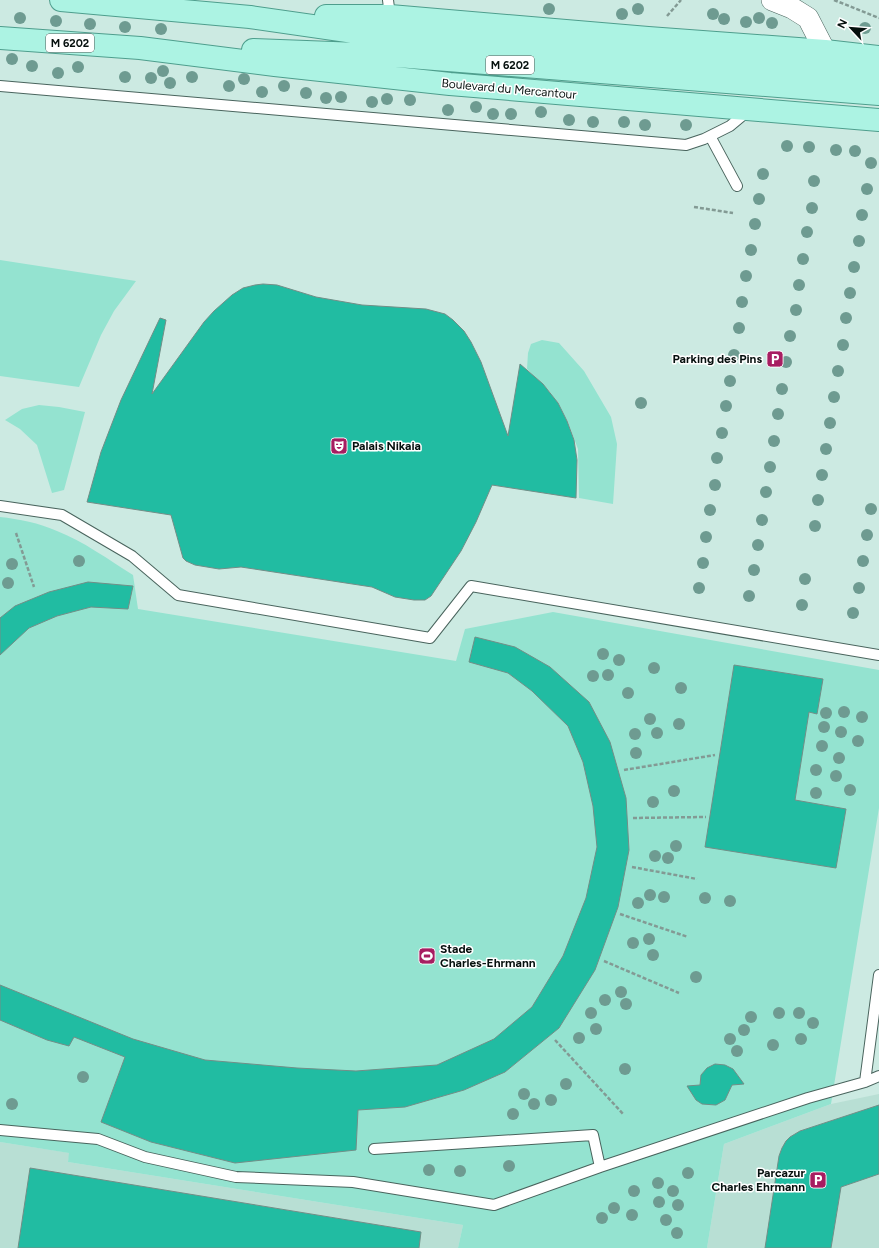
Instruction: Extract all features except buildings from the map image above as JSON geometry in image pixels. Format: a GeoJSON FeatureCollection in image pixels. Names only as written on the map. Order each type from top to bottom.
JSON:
{"type":"FeatureCollection","features":[{"type":"Feature","properties":{"kind":"main road","name":"M 6202"},"geometry":{"type":"LineString","coordinates":[[61,0],[250,17],[389,36],[879,77]]}},
{"type":"Feature","properties":{"kind":"main road","name":"M 6202"},"geometry":{"type":"LineString","coordinates":[[250,17],[389,8],[648,38],[824,51],[879,57]]}},
{"type":"Feature","properties":{"kind":"main road","name":"Boulevard du Mercantour"},"geometry":{"type":"LineString","coordinates":[[0,38],[140,48],[275,65],[450,84],[879,120]]}},
{"type":"Feature","properties":{"kind":"main road","name":"Boulevard du Mercantour"},"geometry":{"type":"LineString","coordinates":[[140,48],[276,50],[385,55],[879,94]]}},
{"type":"Feature","properties":{"kind":"street"},"geometry":{"type":"LineString","coordinates":[[772,0],[792,8],[808,18],[824,51]]}},
{"type":"Feature","properties":{"kind":"lane"},"geometry":{"type":"LineString","coordinates":[[0,86],[686,145],[710,136],[730,126],[750,109]]}},
{"type":"Feature","properties":{"kind":"lane"},"geometry":{"type":"LineString","coordinates":[[710,136],[737,186]]}},
{"type":"Feature","properties":{"kind":"lane"},"geometry":{"type":"LineString","coordinates":[[0,506],[62,515],[132,556],[178,595],[430,638],[471,586],[879,655]]}},
{"type":"Feature","properties":{"kind":"lane"},"geometry":{"type":"LineString","coordinates":[[865,1082],[879,975]]}},
{"type":"Feature","properties":{"kind":"lane"},"geometry":{"type":"LineString","coordinates":[[0,1130],[98,1139],[145,1156],[236,1177],[353,1182],[494,1205],[600,1167],[808,1098],[865,1082],[879,1076]]}},
{"type":"Feature","properties":{"kind":"lane"},"geometry":{"type":"LineString","coordinates":[[374,1149],[593,1134],[600,1167]]}},
{"type":"Feature","properties":{"kind":"path"},"geometry":{"type":"LineString","coordinates":[[834,0],[879,18]]}},
{"type":"Feature","properties":{"kind":"path"},"geometry":{"type":"LineString","coordinates":[[694,207],[732,213]]}},
{"type":"Feature","properties":{"kind":"path"},"geometry":{"type":"LineString","coordinates":[[16,533],[34,587]]}},
{"type":"Feature","properties":{"kind":"path"},"geometry":{"type":"LineString","coordinates":[[624,770],[715,755]]}},
{"type":"Feature","properties":{"kind":"path"},"geometry":{"type":"LineString","coordinates":[[633,818],[706,817]]}},
{"type":"Feature","properties":{"kind":"path"},"geometry":{"type":"LineString","coordinates":[[632,867],[696,879]]}},
{"type":"Feature","properties":{"kind":"path"},"geometry":{"type":"LineString","coordinates":[[620,914],[688,937]]}},
{"type":"Feature","properties":{"kind":"path"},"geometry":{"type":"LineString","coordinates":[[604,961],[679,993]]}},
{"type":"Feature","properties":{"kind":"path"},"geometry":{"type":"LineString","coordinates":[[555,1040],[624,1115]]}},
{"type":"Feature","properties":{"kind":"shaded area"},"geometry":{"type":"Polygon","coordinates":[[[879,1094],[879,1248],[707,1248],[724,1144],[831,1104],[879,1094]]]}},
{"type":"Feature","properties":{"kind":"shaded area"},"geometry":{"type":"Polygon","coordinates":[[[0,1142],[70,1153],[68,1162],[463,1225],[458,1248],[0,1248],[0,1142]]]}},
{"type":"Feature","properties":{"kind":"green space"},"geometry":{"type":"Polygon","coordinates":[[[0,260],[136,281],[114,311],[101,335],[79,387],[0,376],[0,260]]]}},
{"type":"Feature","properties":{"kind":"green space"},"geometry":{"type":"Polygon","coordinates":[[[542,340],[559,343],[584,371],[611,417],[617,444],[613,504],[579,498],[578,449],[567,420],[550,392],[527,369],[528,353],[531,344],[542,340]]]}},
{"type":"Feature","properties":{"kind":"green space"},"geometry":{"type":"Polygon","coordinates":[[[39,405],[85,412],[64,490],[52,493],[37,445],[20,429],[5,420],[22,409],[39,405]]]}},
{"type":"Feature","properties":{"kind":"green space","name":"Stade Charles-Ehrmann"},"geometry":{"type":"Polygon","coordinates":[[[0,517],[22,520],[50,528],[67,535],[96,551],[133,575],[138,609],[456,661],[465,629],[553,612],[879,670],[879,808],[831,1104],[724,1144],[707,1248],[458,1248],[463,1225],[68,1162],[69,1153],[0,1142],[0,517]]]}},
{"type":"Feature","properties":{"kind":"place","name":"Parking des Pins"},"geometry":{"type":"Point","coordinates":[775,359]}},
{"type":"Feature","properties":{"kind":"place","name":"Palais Nikaia"},"geometry":{"type":"Point","coordinates":[339,446]}},
{"type":"Feature","properties":{"kind":"place","name":"Stade Charles-Ehrmann"},"geometry":{"type":"Point","coordinates":[427,956]}},
{"type":"Feature","properties":{"kind":"place","name":"Parcazur Charles Ehrmann"},"geometry":{"type":"Point","coordinates":[818,1180]}}]}
